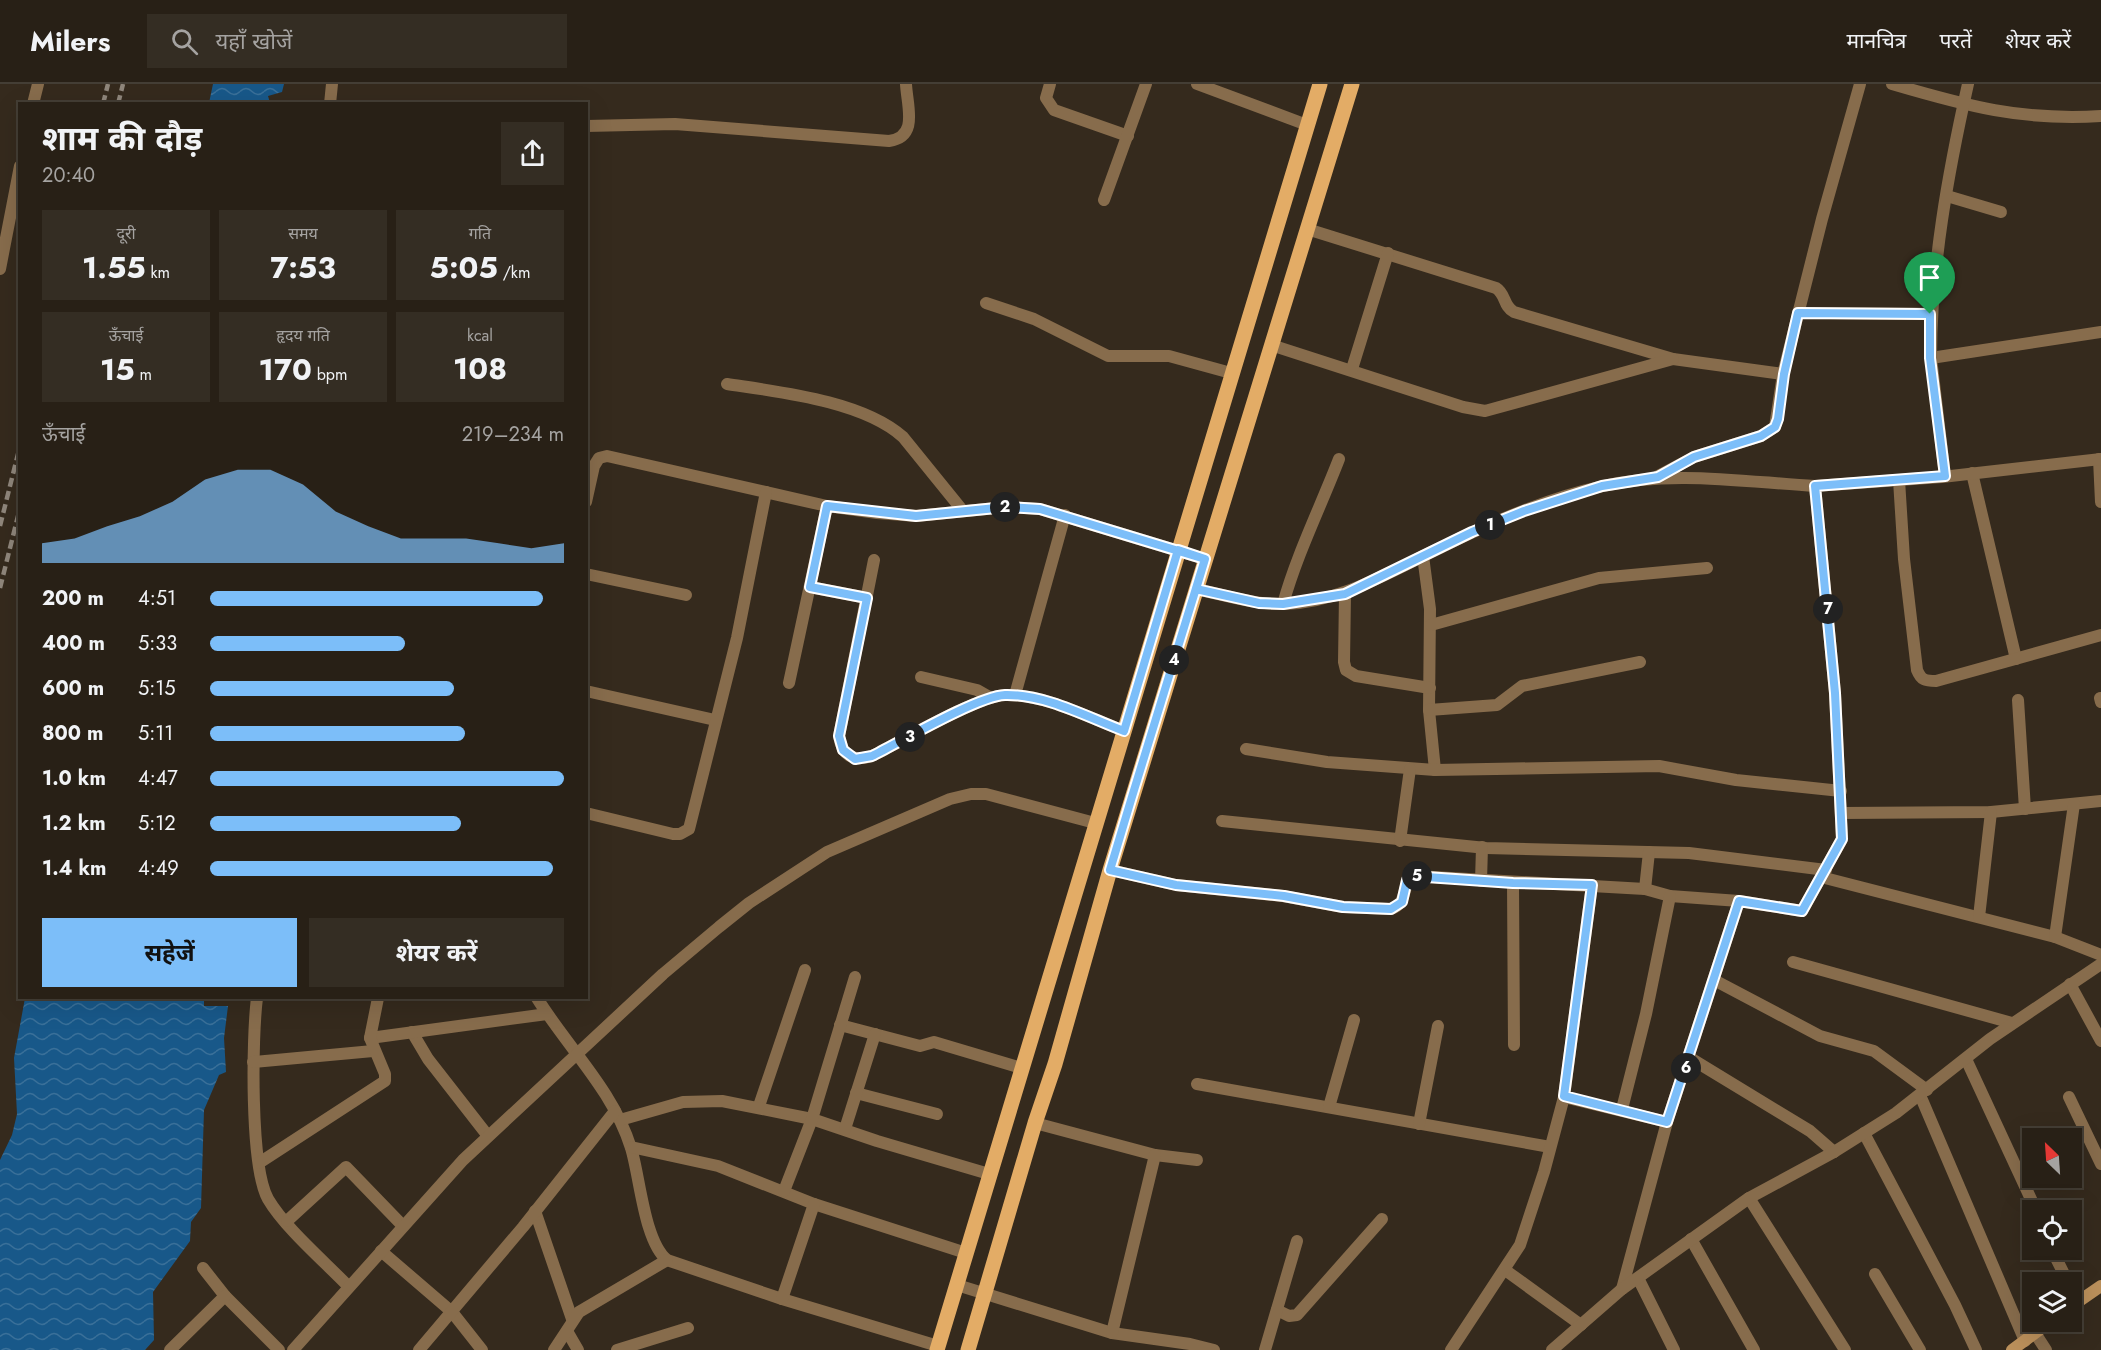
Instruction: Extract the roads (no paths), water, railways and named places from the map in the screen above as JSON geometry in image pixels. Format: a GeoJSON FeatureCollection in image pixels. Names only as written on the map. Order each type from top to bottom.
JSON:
{"type":"FeatureCollection","features":[{"type":"Feature","properties":{"kind":"main road"},"geometry":{"type":"LineString","coordinates":[[938,1348],[1320,84]]}},
{"type":"Feature","properties":{"kind":"main road"},"geometry":{"type":"LineString","coordinates":[[968,1350],[1035,1123],[1055,1064],[1110,870],[1352,84]]}},
{"type":"Feature","properties":{"kind":"street"},"geometry":{"type":"LineString","coordinates":[[34,102],[38,84]]}},
{"type":"Feature","properties":{"kind":"street"},"geometry":{"type":"LineString","coordinates":[[330,102],[332,84]]}},
{"type":"Feature","properties":{"kind":"street"},"geometry":{"type":"LineString","coordinates":[[588,126],[675,124],[889,141],[900,139],[906,134],[909,125],[906,84]]}},
{"type":"Feature","properties":{"kind":"street"},"geometry":{"type":"LineString","coordinates":[[1050,84],[1046,98],[1053,110],[1128,136]]}},
{"type":"Feature","properties":{"kind":"street"},"geometry":{"type":"LineString","coordinates":[[1104,200],[1146,84]]}},
{"type":"Feature","properties":{"kind":"street"},"geometry":{"type":"LineString","coordinates":[[1197,84],[1307,124]]}},
{"type":"Feature","properties":{"kind":"street"},"geometry":{"type":"LineString","coordinates":[[1658,477],[1694,457],[1769,432],[1778,419],[1784,374],[1798,313],[1860,84]]}},
{"type":"Feature","properties":{"kind":"street"},"geometry":{"type":"LineString","coordinates":[[1892,84],[1964,105],[2036,117],[2101,116]]}},
{"type":"Feature","properties":{"kind":"street"},"geometry":{"type":"LineString","coordinates":[[1945,476],[1930,358],[1930,314],[1947,196],[1968,84]]}},
{"type":"Feature","properties":{"kind":"street"},"geometry":{"type":"LineString","coordinates":[[0,269],[18,176]]}},
{"type":"Feature","properties":{"kind":"street"},"geometry":{"type":"LineString","coordinates":[[1947,196],[2001,212]]}},
{"type":"Feature","properties":{"kind":"street"},"geometry":{"type":"LineString","coordinates":[[1307,229],[1496,288],[1501,291],[1507,308],[1514,312],[1673,359],[1784,374]]}},
{"type":"Feature","properties":{"kind":"street"},"geometry":{"type":"LineString","coordinates":[[1352,369],[1388,253]]}},
{"type":"Feature","properties":{"kind":"street"},"geometry":{"type":"LineString","coordinates":[[986,303],[1034,319],[1108,356],[1169,356],[1231,373]]}},
{"type":"Feature","properties":{"kind":"street"},"geometry":{"type":"LineString","coordinates":[[1798,313],[1930,314]]}},
{"type":"Feature","properties":{"kind":"street"},"geometry":{"type":"LineString","coordinates":[[1930,358],[2101,332]]}},
{"type":"Feature","properties":{"kind":"street"},"geometry":{"type":"LineString","coordinates":[[1271,345],[1352,369],[1463,407],[1485,411],[1673,359]]}},
{"type":"Feature","properties":{"kind":"street"},"geometry":{"type":"LineString","coordinates":[[727,384],[804,396],[839,406],[893,429],[903,437],[963,511]]}},
{"type":"Feature","properties":{"kind":"street"},"geometry":{"type":"LineString","coordinates":[[588,494],[594,466],[603,456],[827,506],[916,516],[1025,507],[1065,515],[1205,559]]}},
{"type":"Feature","properties":{"kind":"street"},"geometry":{"type":"LineString","coordinates":[[1283,604],[1299,550],[1313,526],[1339,459]]}},
{"type":"Feature","properties":{"kind":"street"},"geometry":{"type":"LineString","coordinates":[[1196,589],[1259,603],[1283,604],[1345,594],[1472,532],[1562,498],[1602,486],[1658,477],[1815,486],[1945,476],[2100,459],[2101,502]]}},
{"type":"Feature","properties":{"kind":"street"},"geometry":{"type":"LineString","coordinates":[[1972,473],[2016,659]]}},
{"type":"Feature","properties":{"kind":"street"},"geometry":{"type":"LineString","coordinates":[[1899,480],[1907,588],[1917,670],[1925,681],[1936,681],[2101,635]]}},
{"type":"Feature","properties":{"kind":"street"},"geometry":{"type":"LineString","coordinates":[[1110,870],[1176,885],[1284,896],[1343,907],[1391,909],[1402,902],[1407,880],[1412,876],[1645,889],[1670,896],[1739,901],[1802,911],[1842,839],[1841,791],[1828,610],[1815,486]]}},
{"type":"Feature","properties":{"kind":"street"},"geometry":{"type":"LineString","coordinates":[[588,813],[673,834],[687,831],[691,824],[736,638],[766,492]]}},
{"type":"Feature","properties":{"kind":"street"},"geometry":{"type":"LineString","coordinates":[[789,683],[827,506]]}},
{"type":"Feature","properties":{"kind":"street"},"geometry":{"type":"LineString","coordinates":[[1015,695],[1065,515]]}},
{"type":"Feature","properties":{"kind":"street"},"geometry":{"type":"LineString","coordinates":[[1423,556],[1431,625],[1429,710],[1435,770]]}},
{"type":"Feature","properties":{"kind":"street"},"geometry":{"type":"LineString","coordinates":[[874,560],[839,736],[846,754],[855,759],[872,756],[991,698],[1015,695],[1034,698],[1124,731]]}},
{"type":"Feature","properties":{"kind":"street"},"geometry":{"type":"LineString","coordinates":[[1431,625],[1599,578],[1707,568]]}},
{"type":"Feature","properties":{"kind":"street"},"geometry":{"type":"LineString","coordinates":[[588,574],[686,595]]}},
{"type":"Feature","properties":{"kind":"street"},"geometry":{"type":"LineString","coordinates":[[810,587],[867,598]]}},
{"type":"Feature","properties":{"kind":"street"},"geometry":{"type":"LineString","coordinates":[[1345,594],[1346,670],[1356,676],[1430,688]]}},
{"type":"Feature","properties":{"kind":"street"},"geometry":{"type":"LineString","coordinates":[[1429,710],[1497,705],[1522,686],[1640,662]]}},
{"type":"Feature","properties":{"kind":"street"},"geometry":{"type":"LineString","coordinates":[[921,677],[977,690],[991,698]]}},
{"type":"Feature","properties":{"kind":"street"},"geometry":{"type":"LineString","coordinates":[[588,691],[715,720]]}},
{"type":"Feature","properties":{"kind":"street"},"geometry":{"type":"LineString","coordinates":[[2018,700],[2025,809]]}},
{"type":"Feature","properties":{"kind":"street"},"geometry":{"type":"LineString","coordinates":[[1246,749],[1328,762],[1410,769],[1659,766],[1736,780],[1841,791]]}},
{"type":"Feature","properties":{"kind":"street"},"geometry":{"type":"LineString","coordinates":[[1400,841],[1410,769]]}},
{"type":"Feature","properties":{"kind":"street"},"geometry":{"type":"LineString","coordinates":[[293,1350],[463,1160],[663,974],[748,903],[827,852],[902,818],[950,799],[971,794],[986,794],[1095,823]]}},
{"type":"Feature","properties":{"kind":"street"},"geometry":{"type":"LineString","coordinates":[[1842,813],[1991,813],[2101,801]]}},
{"type":"Feature","properties":{"kind":"street"},"geometry":{"type":"LineString","coordinates":[[2055,937],[2073,804]]}},
{"type":"Feature","properties":{"kind":"street"},"geometry":{"type":"LineString","coordinates":[[1979,917],[1991,813]]}},
{"type":"Feature","properties":{"kind":"street"},"geometry":{"type":"LineString","coordinates":[[1222,821],[1400,841],[1482,847],[1689,853],[1823,873],[2055,937],[2101,955]]}},
{"type":"Feature","properties":{"kind":"street"},"geometry":{"type":"LineString","coordinates":[[1481,881],[1482,847]]}},
{"type":"Feature","properties":{"kind":"street"},"geometry":{"type":"LineString","coordinates":[[1645,889],[1649,852]]}},
{"type":"Feature","properties":{"kind":"street"},"geometry":{"type":"LineString","coordinates":[[1513,883],[1514,1045]]}},
{"type":"Feature","properties":{"kind":"street"},"geometry":{"type":"LineString","coordinates":[[1451,1350],[1520,1245],[1550,1147],[1564,1096],[1592,885]]}},
{"type":"Feature","properties":{"kind":"street"},"geometry":{"type":"LineString","coordinates":[[1622,1109],[1646,1014],[1670,896]]}},
{"type":"Feature","properties":{"kind":"street"},"geometry":{"type":"LineString","coordinates":[[1622,1289],[1667,1122],[1690,1058],[1739,901]]}},
{"type":"Feature","properties":{"kind":"street"},"geometry":{"type":"LineString","coordinates":[[1792,962],[2012,1023]]}},
{"type":"Feature","properties":{"kind":"street"},"geometry":{"type":"LineString","coordinates":[[1552,1350],[1622,1289],[1749,1198],[1864,1133],[1924,1093],[2012,1023],[2101,964]]}},
{"type":"Feature","properties":{"kind":"street"},"geometry":{"type":"LineString","coordinates":[[759,1106],[805,970]]}},
{"type":"Feature","properties":{"kind":"street"},"geometry":{"type":"LineString","coordinates":[[784,1191],[812,1119],[855,977]]}},
{"type":"Feature","properties":{"kind":"street"},"geometry":{"type":"LineString","coordinates":[[1714,980],[1820,1036],[1874,1051],[1924,1093],[2030,1337],[2046,1350]]}},
{"type":"Feature","properties":{"kind":"street"},"geometry":{"type":"LineString","coordinates":[[2070,984],[2101,1041]]}},
{"type":"Feature","properties":{"kind":"street"},"geometry":{"type":"LineString","coordinates":[[257,999],[253,1062],[259,1163],[264,1190],[286,1221],[349,1287]]}},
{"type":"Feature","properties":{"kind":"street"},"geometry":{"type":"LineString","coordinates":[[259,1163],[382,1085],[386,1076],[373,1051],[370,1038],[378,999]]}},
{"type":"Feature","properties":{"kind":"street"},"geometry":{"type":"LineString","coordinates":[[538,999],[578,1053],[618,1115],[631,1147],[653,1238],[661,1254],[667,1260],[938,1348]]}},
{"type":"Feature","properties":{"kind":"street"},"geometry":{"type":"LineString","coordinates":[[370,1038],[547,1014]]}},
{"type":"Feature","properties":{"kind":"street"},"geometry":{"type":"LineString","coordinates":[[1329,1107],[1354,1020]]}},
{"type":"Feature","properties":{"kind":"street"},"geometry":{"type":"LineString","coordinates":[[840,1025],[920,1046],[934,1042],[1021,1068]]}},
{"type":"Feature","properties":{"kind":"street"},"geometry":{"type":"LineString","coordinates":[[1419,1124],[1438,1026]]}},
{"type":"Feature","properties":{"kind":"street"},"geometry":{"type":"LineString","coordinates":[[412,1032],[428,1059],[488,1136]]}},
{"type":"Feature","properties":{"kind":"street"},"geometry":{"type":"LineString","coordinates":[[845,1129],[875,1034]]}},
{"type":"Feature","properties":{"kind":"street"},"geometry":{"type":"LineString","coordinates":[[253,1062],[373,1051]]}},
{"type":"Feature","properties":{"kind":"street"},"geometry":{"type":"LineString","coordinates":[[1690,1058],[1809,1131],[1834,1152]]}},
{"type":"Feature","properties":{"kind":"street"},"geometry":{"type":"LineString","coordinates":[[1966,1059],[2031,1200]]}},
{"type":"Feature","properties":{"kind":"street"},"geometry":{"type":"LineString","coordinates":[[1197,1084],[1550,1147]]}},
{"type":"Feature","properties":{"kind":"street"},"geometry":{"type":"LineString","coordinates":[[856,1093],[937,1114]]}},
{"type":"Feature","properties":{"kind":"street"},"geometry":{"type":"LineString","coordinates":[[1564,1096],[1667,1122]]}},
{"type":"Feature","properties":{"kind":"street"},"geometry":{"type":"LineString","coordinates":[[2069,1096],[2101,1164]]}},
{"type":"Feature","properties":{"kind":"street"},"geometry":{"type":"LineString","coordinates":[[419,1350],[618,1115],[702,1100],[759,1106],[812,1119],[989,1174]]}},
{"type":"Feature","properties":{"kind":"street"},"geometry":{"type":"LineString","coordinates":[[1035,1123],[1155,1155],[1197,1160]]}},
{"type":"Feature","properties":{"kind":"street"},"geometry":{"type":"LineString","coordinates":[[1864,1133],[1955,1305],[1976,1350]]}},
{"type":"Feature","properties":{"kind":"street"},"geometry":{"type":"LineString","coordinates":[[631,1147],[718,1166],[814,1204],[966,1253]]}},
{"type":"Feature","properties":{"kind":"street"},"geometry":{"type":"LineString","coordinates":[[1112,1333],[1155,1155]]}},
{"type":"Feature","properties":{"kind":"street"},"geometry":{"type":"LineString","coordinates":[[286,1221],[345,1167],[403,1226]]}},
{"type":"Feature","properties":{"kind":"street"},"geometry":{"type":"LineString","coordinates":[[1749,1198],[1845,1350]]}},
{"type":"Feature","properties":{"kind":"street"},"geometry":{"type":"LineString","coordinates":[[783,1299],[814,1204]]}},
{"type":"Feature","properties":{"kind":"street"},"geometry":{"type":"LineString","coordinates":[[535,1211],[578,1350]]}},
{"type":"Feature","properties":{"kind":"street"},"geometry":{"type":"LineString","coordinates":[[1277,1310],[1289,1316],[1297,1315],[1382,1219]]}},
{"type":"Feature","properties":{"kind":"street"},"geometry":{"type":"LineString","coordinates":[[1691,1239],[1754,1350]]}},
{"type":"Feature","properties":{"kind":"street"},"geometry":{"type":"LineString","coordinates":[[1266,1350],[1297,1241]]}},
{"type":"Feature","properties":{"kind":"street"},"geometry":{"type":"LineString","coordinates":[[381,1251],[452,1312],[482,1350]]}},
{"type":"Feature","properties":{"kind":"street"},"geometry":{"type":"LineString","coordinates":[[554,1350],[570,1325],[587,1306],[667,1260]]}},
{"type":"Feature","properties":{"kind":"street"},"geometry":{"type":"LineString","coordinates":[[203,1268],[225,1296],[279,1350]]}},
{"type":"Feature","properties":{"kind":"street"},"geometry":{"type":"LineString","coordinates":[[1505,1270],[1581,1324]]}},
{"type":"Feature","properties":{"kind":"street"},"geometry":{"type":"LineString","coordinates":[[1875,1274],[1920,1350]]}},
{"type":"Feature","properties":{"kind":"street"},"geometry":{"type":"LineString","coordinates":[[1638,1278],[1674,1350]]}},
{"type":"Feature","properties":{"kind":"street"},"geometry":{"type":"LineString","coordinates":[[957,1285],[1112,1333],[1214,1350]]}},
{"type":"Feature","properties":{"kind":"street"},"geometry":{"type":"LineString","coordinates":[[2082,1299],[2101,1286]]}},
{"type":"Feature","properties":{"kind":"street"},"geometry":{"type":"LineString","coordinates":[[170,1350],[225,1296]]}},
{"type":"Feature","properties":{"kind":"street"},"geometry":{"type":"LineString","coordinates":[[616,1350],[688,1328]]}},
{"type":"Feature","properties":{"kind":"street"},"geometry":{"type":"LineString","coordinates":[[2012,1350],[2037,1332]]}},
{"type":"Feature","properties":{"kind":"water"},"geometry":{"type":"Polygon","coordinates":[[[213,84],[284,84],[282,92],[268,96],[270,102],[209,102],[213,84]]]}},
{"type":"Feature","properties":{"kind":"water"},"geometry":{"type":"Polygon","coordinates":[[[25,999],[204,999],[204,1006],[228,1006],[224,1038],[226,1072],[219,1075],[204,1110],[201,1208],[191,1222],[190,1241],[153,1292],[154,1340],[145,1350],[0,1350],[0,1160],[12,1135],[17,1114],[14,1058],[25,999]]]}},
{"type":"Feature","properties":{"kind":"railway"},"geometry":{"type":"LineString","coordinates":[[104,102],[108,84]]}},
{"type":"Feature","properties":{"kind":"railway"},"geometry":{"type":"LineString","coordinates":[[118,102],[123,84]]}},
{"type":"Feature","properties":{"kind":"railway"},"geometry":{"type":"LineString","coordinates":[[0,526],[18,454]]}},
{"type":"Feature","properties":{"kind":"railway"},"geometry":{"type":"LineString","coordinates":[[0,588],[18,516]]}}]}
